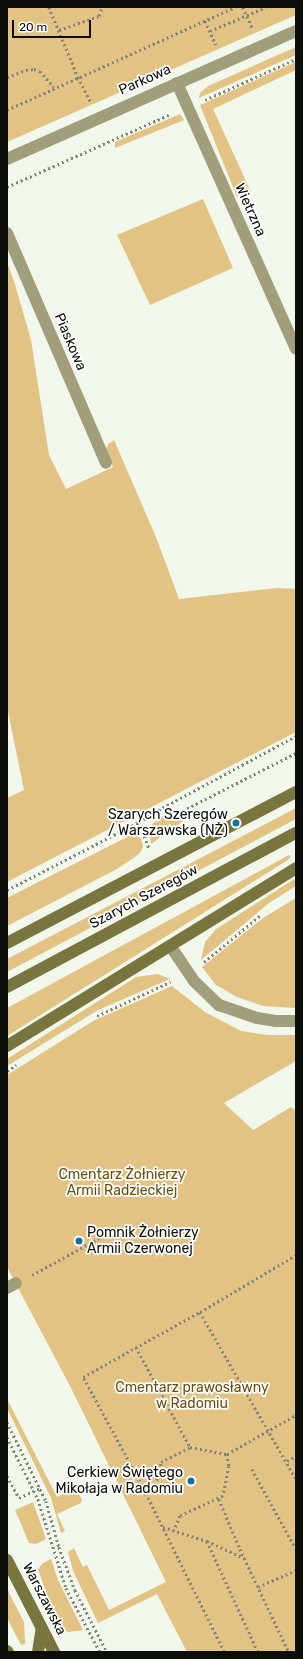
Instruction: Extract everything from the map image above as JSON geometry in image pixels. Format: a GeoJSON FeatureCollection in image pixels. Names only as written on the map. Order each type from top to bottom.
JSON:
{"type":"FeatureCollection","features":[{"type":"Feature","properties":{"kind":"main road","name":"Szarych Szeregów"},"geometry":{"type":"LineString","coordinates":[[7,943],[296,792]]}},
{"type":"Feature","properties":{"kind":"main road","name":"Szarych Szeregów"},"geometry":{"type":"LineString","coordinates":[[7,987],[296,833]]}},
{"type":"Feature","properties":{"kind":"main road"},"geometry":{"type":"LineString","coordinates":[[7,1046],[296,868]]}},
{"type":"Feature","properties":{"kind":"main road","name":"Warszawska"},"geometry":{"type":"LineString","coordinates":[[7,1560],[54,1652]]}},
{"type":"Feature","properties":{"kind":"main road"},"geometry":{"type":"LineString","coordinates":[[38,1652],[42,1628]]}},
{"type":"Feature","properties":{"kind":"street","name":"Parkowa"},"geometry":{"type":"LineString","coordinates":[[7,159],[296,31]]}},
{"type":"Feature","properties":{"kind":"street","name":"Wietrzna"},"geometry":{"type":"LineString","coordinates":[[177,83],[296,349]]}},
{"type":"Feature","properties":{"kind":"street","name":"Piaskowa"},"geometry":{"type":"LineString","coordinates":[[7,233],[106,463]]}},
{"type":"Feature","properties":{"kind":"street"},"geometry":{"type":"LineString","coordinates":[[170,947],[187,973],[219,1005],[236,1012],[274,1021],[296,1021]]}},
{"type":"Feature","properties":{"kind":"path"},"geometry":{"type":"LineString","coordinates":[[49,7],[78,77],[91,100],[98,118]]}},
{"type":"Feature","properties":{"kind":"path"},"geometry":{"type":"LineString","coordinates":[[59,30],[99,16],[102,7]]}},
{"type":"Feature","properties":{"kind":"path"},"geometry":{"type":"LineString","coordinates":[[7,110],[54,87],[235,7]]}},
{"type":"Feature","properties":{"kind":"path"},"geometry":{"type":"LineString","coordinates":[[243,7],[255,33]]}},
{"type":"Feature","properties":{"kind":"path"},"geometry":{"type":"LineString","coordinates":[[210,31],[266,7]]}},
{"type":"Feature","properties":{"kind":"path"},"geometry":{"type":"LineString","coordinates":[[205,21],[216,46],[209,49]]}},
{"type":"Feature","properties":{"kind":"path"},"geometry":{"type":"LineString","coordinates":[[7,187],[296,59]]}},
{"type":"Feature","properties":{"kind":"path"},"geometry":{"type":"LineString","coordinates":[[7,77],[26,70],[34,69],[40,71],[54,87]]}},
{"type":"Feature","properties":{"kind":"path"},"geometry":{"type":"LineString","coordinates":[[7,890],[139,822],[158,810],[296,736]]}},
{"type":"Feature","properties":{"kind":"path"},"geometry":{"type":"LineString","coordinates":[[158,810],[178,812],[296,753]]}},
{"type":"Feature","properties":{"kind":"path"},"geometry":{"type":"LineString","coordinates":[[93,1018],[187,973],[268,910]]}},
{"type":"Feature","properties":{"kind":"path"},"geometry":{"type":"LineString","coordinates":[[7,1071],[20,1062]]}},
{"type":"Feature","properties":{"kind":"path"},"geometry":{"type":"LineString","coordinates":[[11,1286],[112,1231]]}},
{"type":"Feature","properties":{"kind":"path"},"geometry":{"type":"LineString","coordinates":[[224,1652],[163,1527],[83,1377],[200,1312],[296,1255]]}},
{"type":"Feature","properties":{"kind":"path"},"geometry":{"type":"LineString","coordinates":[[200,1312],[296,1479]]}},
{"type":"Feature","properties":{"kind":"path"},"geometry":{"type":"LineString","coordinates":[[136,1347],[190,1447]]}},
{"type":"Feature","properties":{"kind":"path"},"geometry":{"type":"LineString","coordinates":[[144,1490],[155,1485],[161,1462],[190,1447],[227,1454],[296,1415]]}},
{"type":"Feature","properties":{"kind":"path"},"geometry":{"type":"LineString","coordinates":[[7,1422],[46,1501],[59,1547],[73,1584],[107,1652]]}},
{"type":"Feature","properties":{"kind":"path"},"geometry":{"type":"LineString","coordinates":[[7,1438],[42,1510],[52,1550],[66,1588],[100,1652]]}},
{"type":"Feature","properties":{"kind":"path"},"geometry":{"type":"LineString","coordinates":[[174,1530],[180,1516],[223,1496],[229,1466],[227,1454]]}},
{"type":"Feature","properties":{"kind":"path"},"geometry":{"type":"LineString","coordinates":[[287,1461],[296,1456]]}},
{"type":"Feature","properties":{"kind":"path"},"geometry":{"type":"LineString","coordinates":[[252,1469],[296,1549]]}},
{"type":"Feature","properties":{"kind":"path"},"geometry":{"type":"LineString","coordinates":[[7,1476],[19,1498],[40,1488]]}},
{"type":"Feature","properties":{"kind":"path"},"geometry":{"type":"LineString","coordinates":[[219,1499],[244,1558],[289,1652]]}},
{"type":"Feature","properties":{"kind":"path"},"geometry":{"type":"LineString","coordinates":[[163,1527],[207,1541],[244,1558]]}},
{"type":"Feature","properties":{"kind":"path"},"geometry":{"type":"LineString","coordinates":[[207,1541],[258,1652]]}},
{"type":"Feature","properties":{"kind":"path"},"geometry":{"type":"LineString","coordinates":[[258,1587],[296,1570]]}},
{"type":"Feature","properties":{"kind":"green space"},"geometry":{"type":"Polygon","coordinates":[[[7,7],[296,7],[296,15],[7,142],[7,7]]]}},
{"type":"Feature","properties":{"kind":"green space"},"geometry":{"type":"Polygon","coordinates":[[[296,47],[296,55],[199,98],[200,93],[208,86],[296,47]]]}},
{"type":"Feature","properties":{"kind":"green space"},"geometry":{"type":"Polygon","coordinates":[[[296,62],[296,70],[213,109],[251,192],[237,197],[200,105],[296,62]]]}},
{"type":"Feature","properties":{"kind":"green space"},"geometry":{"type":"Polygon","coordinates":[[[180,114],[184,120],[115,148],[115,142],[180,114]]]}},
{"type":"Feature","properties":{"kind":"green space"},"geometry":{"type":"Polygon","coordinates":[[[203,199],[233,268],[150,305],[117,235],[203,199]]]}},
{"type":"Feature","properties":{"kind":"green space"},"geometry":{"type":"Polygon","coordinates":[[[7,262],[31,340],[49,455],[66,489],[113,467],[106,450],[108,444],[114,440],[156,537],[179,599],[277,588],[296,589],[296,732],[7,882],[7,798],[24,790],[7,707],[7,262]]]}},
{"type":"Feature","properties":{"kind":"green space"},"geometry":{"type":"Polygon","coordinates":[[[296,808],[296,819],[7,972],[7,959],[296,808]]]}},
{"type":"Feature","properties":{"kind":"green space"},"geometry":{"type":"Polygon","coordinates":[[[166,815],[183,821],[151,844],[149,829],[152,824],[166,815]]]}},
{"type":"Feature","properties":{"kind":"green space"},"geometry":{"type":"Polygon","coordinates":[[[137,834],[141,839],[143,846],[141,852],[135,857],[117,869],[7,926],[7,898],[131,835],[137,834]]]}},
{"type":"Feature","properties":{"kind":"green space"},"geometry":{"type":"Polygon","coordinates":[[[289,855],[291,856],[288,860],[7,1036],[7,1008],[289,855]]]}},
{"type":"Feature","properties":{"kind":"green space"},"geometry":{"type":"Polygon","coordinates":[[[296,878],[296,886],[269,903],[201,960],[205,942],[216,929],[296,878]]]}},
{"type":"Feature","properties":{"kind":"green space"},"geometry":{"type":"Polygon","coordinates":[[[296,898],[296,1008],[263,1006],[237,997],[216,985],[202,967],[263,918],[296,898]]]}},
{"type":"Feature","properties":{"kind":"green space"},"geometry":{"type":"Polygon","coordinates":[[[158,974],[170,979],[98,1010],[7,1066],[7,1059],[136,977],[158,974]]]}},
{"type":"Feature","properties":{"kind":"green space"},"geometry":{"type":"Polygon","coordinates":[[[172,986],[205,1012],[241,1031],[268,1035],[296,1035],[296,1061],[224,1103],[253,1130],[291,1107],[296,1111],[296,1652],[187,1652],[157,1594],[98,1623],[73,1571],[68,1552],[74,1548],[83,1567],[87,1565],[109,1610],[166,1582],[70,1386],[7,1267],[7,1075],[93,1021],[172,986]]]}},
{"type":"Feature","properties":{"kind":"green space"},"geometry":{"type":"Polygon","coordinates":[[[7,1399],[57,1497],[76,1488],[82,1500],[81,1503],[57,1514],[65,1531],[61,1533],[51,1498],[7,1408],[7,1399]]]}},
{"type":"Feature","properties":{"kind":"green space"},"geometry":{"type":"Polygon","coordinates":[[[33,1502],[46,1539],[36,1544],[29,1543],[15,1510],[33,1502]]]}},
{"type":"Feature","properties":{"kind":"green space"},"geometry":{"type":"Polygon","coordinates":[[[51,1559],[58,1580],[83,1630],[69,1632],[64,1631],[55,1618],[38,1569],[43,1563],[51,1559]]]}},
{"type":"Feature","properties":{"kind":"green space"},"geometry":{"type":"Polygon","coordinates":[[[7,1589],[24,1622],[25,1644],[21,1645],[7,1618],[7,1589]]]}},
{"type":"Feature","properties":{"kind":"place","name":"Szarych Szeregów / Warszawska (NŻ)"},"geometry":{"type":"Point","coordinates":[236,823]}},
{"type":"Feature","properties":{"kind":"place","name":"Pomnik Żołnierzy Armii Czerwonej"},"geometry":{"type":"Point","coordinates":[79,1241]}},
{"type":"Feature","properties":{"kind":"place","name":"Cerkiew Świętego Mikołaja w Radomiu"},"geometry":{"type":"Point","coordinates":[191,1481]}},
{"type":"Feature","properties":{"kind":"park label","name":"Cmentarz Żołnierzy Armii Radzieckiej"},"geometry":{"type":"Point","coordinates":[122,1184]}},
{"type":"Feature","properties":{"kind":"park label","name":"Cmentarz prawosławny w Radomiu"},"geometry":{"type":"Point","coordinates":[192,1396]}}]}
